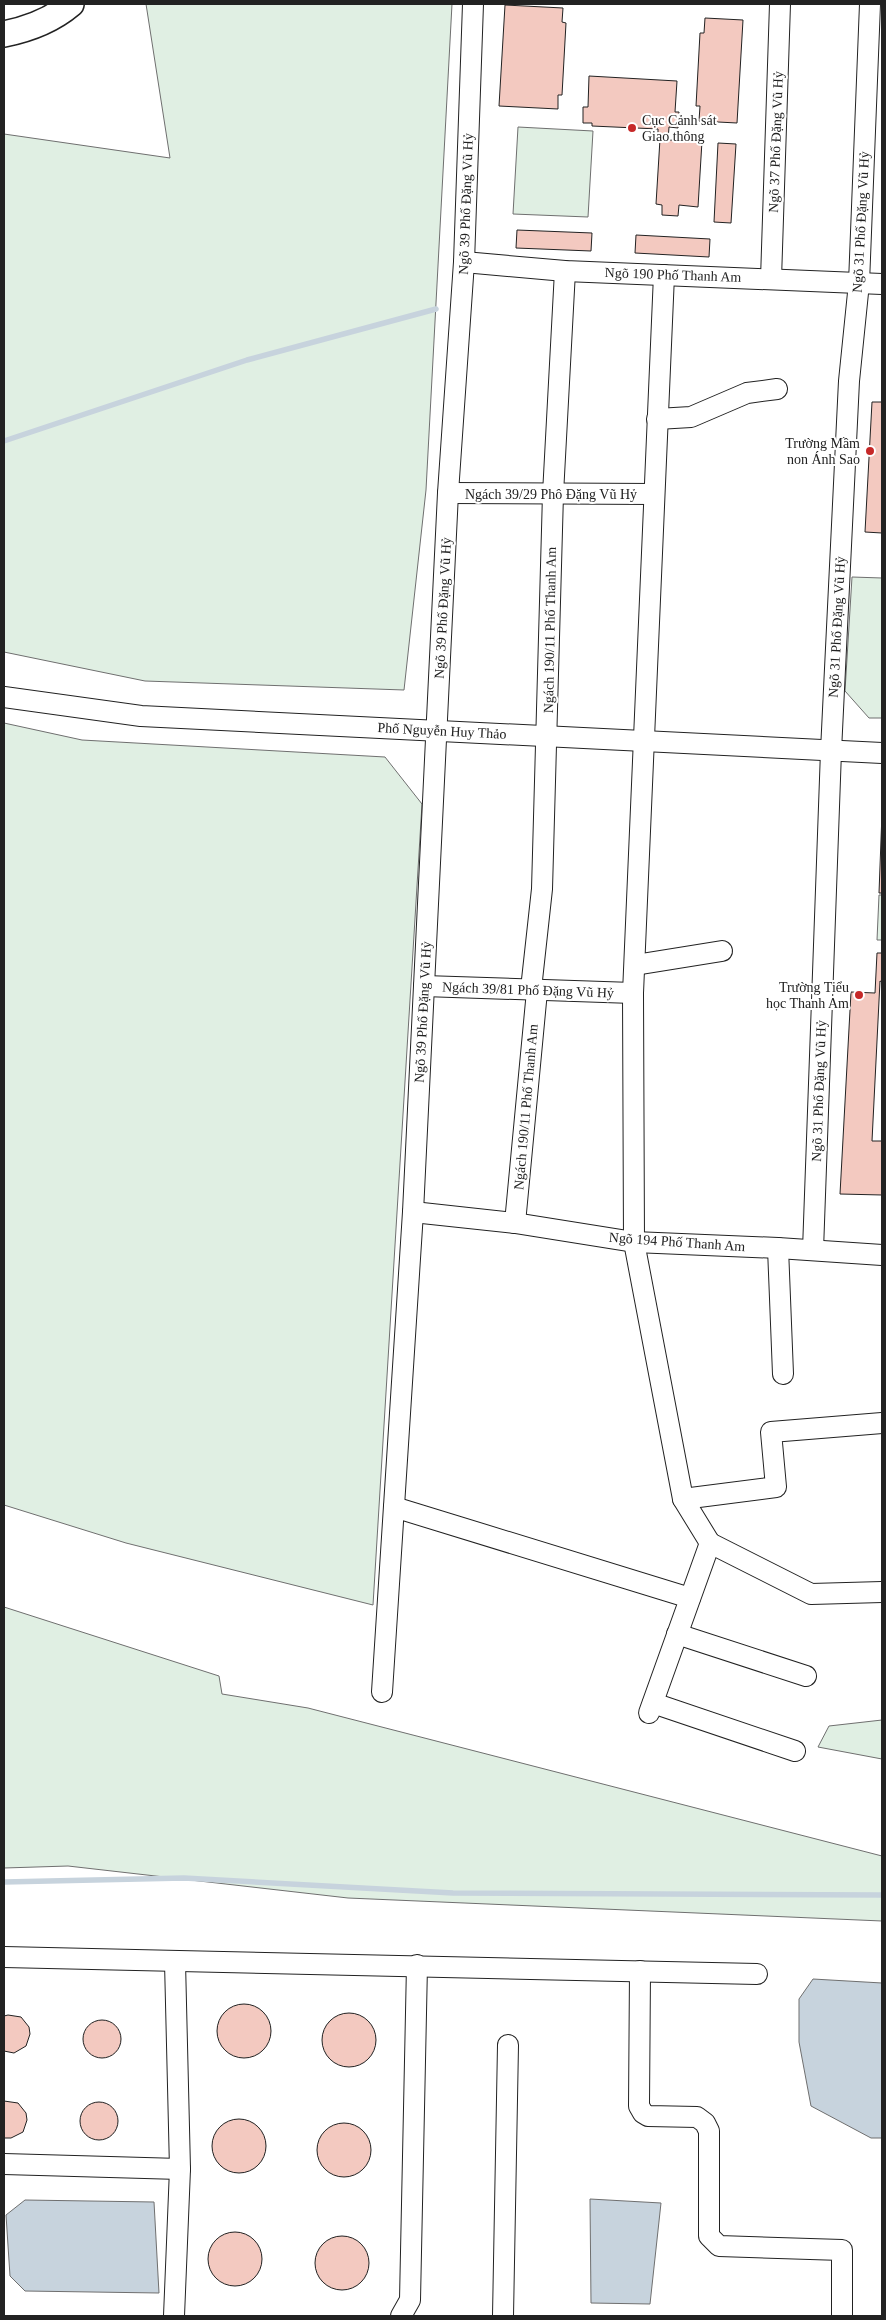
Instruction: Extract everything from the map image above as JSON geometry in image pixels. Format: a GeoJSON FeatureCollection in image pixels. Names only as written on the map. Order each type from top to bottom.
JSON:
{"type":"FeatureCollection","features":[{"type":"Feature","properties":{"kind":"main road"},"geometry":{"type":"LineString","coordinates":[[4,34],[37,25],[71,4]]}},
{"type":"Feature","properties":{"kind":"street","name":"Ngõ 39 Phố Đặng Vũ Hỷ"},"geometry":{"type":"LineString","coordinates":[[382,1692],[414,1212],[448,493],[464,262],[473,4]]}},
{"type":"Feature","properties":{"kind":"street","name":"Ngõ 37 Phố Đặng Vũ Hỷ"},"geometry":{"type":"LineString","coordinates":[[771,279],[780,4]]}},
{"type":"Feature","properties":{"kind":"street","name":"Ngõ 31 Phố Đặng Vũ Hỷ"},"geometry":{"type":"LineString","coordinates":[[813,1250],[831,751],[849,381],[859,283],[870,4]]}},
{"type":"Feature","properties":{"kind":"street","name":"Ngõ 190 Phố Thanh Am"},"geometry":{"type":"LineString","coordinates":[[464,262],[565,271],[882,284]]}},
{"type":"Feature","properties":{"kind":"street","name":"Ngách 190/11 Phố Thanh Am"},"geometry":{"type":"LineString","coordinates":[[515,1223],[542,890],[553,494],[565,271]]}},
{"type":"Feature","properties":{"kind":"street"},"geometry":{"type":"LineString","coordinates":[[664,275],[635,965],[632,993],[634,1242],[683,1499],[710,1543],[811,1594],[882,1592]]}},
{"type":"Feature","properties":{"kind":"street"},"geometry":{"type":"LineString","coordinates":[[657,419],[691,417],[747,393],[777,389]]}},
{"type":"Feature","properties":{"kind":"street","name":"Ngách 39/29 Phô Đặng Vũ Hỷ"},"geometry":{"type":"LineString","coordinates":[[448,493],[654,494]]}},
{"type":"Feature","properties":{"kind":"street","name":"Phố Nguyễn Huy Thảo"},"geometry":{"type":"LineString","coordinates":[[4,697],[141,716],[882,754]]}},
{"type":"Feature","properties":{"kind":"street"},"geometry":{"type":"LineString","coordinates":[[635,965],[722,952]]}},
{"type":"Feature","properties":{"kind":"street","name":"Ngách 39/81 Phố Đặng Vũ Hỷ"},"geometry":{"type":"LineString","coordinates":[[424,986],[632,993]]}},
{"type":"Feature","properties":{"kind":"street","name":"Ngõ 194 Phố Thanh Am"},"geometry":{"type":"LineString","coordinates":[[414,1212],[515,1223],[634,1242],[778,1248],[882,1255]]}},
{"type":"Feature","properties":{"kind":"street"},"geometry":{"type":"LineString","coordinates":[[778,1248],[783,1374]]}},
{"type":"Feature","properties":{"kind":"street"},"geometry":{"type":"LineString","coordinates":[[683,1499],[776,1487],[771,1432],[882,1422]]}},
{"type":"Feature","properties":{"kind":"street"},"geometry":{"type":"LineString","coordinates":[[394,1507],[690,1598]]}},
{"type":"Feature","properties":{"kind":"street"},"geometry":{"type":"LineString","coordinates":[[710,1543],[651,1708],[795,1751]]}},
{"type":"Feature","properties":{"kind":"street"},"geometry":{"type":"LineString","coordinates":[[677,1634],[806,1676]]}},
{"type":"Feature","properties":{"kind":"street"},"geometry":{"type":"LineString","coordinates":[[4,1957],[757,1974]]}},
{"type":"Feature","properties":{"kind":"street"},"geometry":{"type":"LineString","coordinates":[[174,2316],[180,2169],[175,1962]]}},
{"type":"Feature","properties":{"kind":"street"},"geometry":{"type":"LineString","coordinates":[[401,2316],[410,2300],[417,1965]]}},
{"type":"Feature","properties":{"kind":"street"},"geometry":{"type":"LineString","coordinates":[[640,1971],[639,2106],[643,2113],[648,2116],[698,2117],[705,2123],[708,2131],[709,2236],[718,2246],[842,2250],[842,2316]]}},
{"type":"Feature","properties":{"kind":"street"},"geometry":{"type":"LineString","coordinates":[[503,2316],[508,2045]]}},
{"type":"Feature","properties":{"kind":"street"},"geometry":{"type":"LineString","coordinates":[[4,2164],[180,2169]]}},
{"type":"Feature","properties":{"kind":"green space"},"geometry":{"type":"Polygon","coordinates":[[[146,4],[452,4],[426,490],[404,690],[145,681],[4,652],[4,134],[170,158],[146,4]]]}},
{"type":"Feature","properties":{"kind":"green space"},"geometry":{"type":"Polygon","coordinates":[[[518,127],[593,131],[588,217],[513,214],[518,127]]]}},
{"type":"Feature","properties":{"kind":"green space"},"geometry":{"type":"Polygon","coordinates":[[[852,577],[882,578],[882,718],[869,718],[845,691],[852,577]]]}},
{"type":"Feature","properties":{"kind":"green space"},"geometry":{"type":"Polygon","coordinates":[[[4,723],[82,740],[385,757],[422,804],[373,1605],[126,1543],[4,1505],[4,723]]]}},
{"type":"Feature","properties":{"kind":"green space"},"geometry":{"type":"Polygon","coordinates":[[[879,895],[882,895],[882,940],[877,940],[879,895]]]}},
{"type":"Feature","properties":{"kind":"green space"},"geometry":{"type":"Polygon","coordinates":[[[4,1607],[219,1676],[222,1694],[308,1708],[882,1856],[882,1921],[348,1898],[68,1866],[4,1868],[4,1607]]]}},
{"type":"Feature","properties":{"kind":"green space"},"geometry":{"type":"Polygon","coordinates":[[[882,1720],[882,1759],[818,1747],[829,1726],[882,1720]]]}},
{"type":"Feature","properties":{"kind":"shaded area"},"geometry":{"type":"Polygon","coordinates":[[[813,1979],[882,1983],[882,2138],[871,2138],[811,2106],[799,2042],[799,1999],[813,1979]]]}},
{"type":"Feature","properties":{"kind":"shaded area"},"geometry":{"type":"Polygon","coordinates":[[[590,2199],[661,2203],[650,2304],[591,2303],[590,2199]]]}},
{"type":"Feature","properties":{"kind":"shaded area"},"geometry":{"type":"Polygon","coordinates":[[[25,2200],[154,2202],[159,2293],[25,2291],[10,2276],[6,2215],[25,2200]]]}},
{"type":"Feature","properties":{"kind":"building"},"geometry":{"type":"Polygon","coordinates":[[[505,5],[563,8],[562,22],[566,23],[562,95],[558,95],[558,109],[499,106],[505,5]]]}},
{"type":"Feature","properties":{"kind":"building"},"geometry":{"type":"Polygon","coordinates":[[[705,18],[743,20],[737,123],[699,121],[700,106],[696,106],[700,33],[704,33],[705,18]]]}},
{"type":"Feature","properties":{"kind":"building"},"geometry":{"type":"Polygon","coordinates":[[[589,76],[677,81],[675,112],[679,112],[678,128],[669,127],[668,140],[702,141],[698,207],[679,205],[678,216],[662,215],[662,205],[656,204],[660,139],[658,139],[658,129],[592,126],[592,123],[583,123],[583,107],[588,107],[589,76]]]}},
{"type":"Feature","properties":{"kind":"building"},"geometry":{"type":"Polygon","coordinates":[[[718,143],[736,144],[731,223],[714,222],[718,143]]]}},
{"type":"Feature","properties":{"kind":"building"},"geometry":{"type":"Polygon","coordinates":[[[517,230],[592,233],[591,251],[516,248],[517,230]]]}},
{"type":"Feature","properties":{"kind":"building"},"geometry":{"type":"Polygon","coordinates":[[[636,235],[710,239],[709,257],[635,253],[636,235]]]}},
{"type":"Feature","properties":{"kind":"building"},"geometry":{"type":"Polygon","coordinates":[[[872,402],[882,402],[882,533],[865,532],[872,402]]]}},
{"type":"Feature","properties":{"kind":"building"},"geometry":{"type":"Polygon","coordinates":[[[882,813],[882,893],[879,893],[882,813]]]}},
{"type":"Feature","properties":{"kind":"building"},"geometry":{"type":"Polygon","coordinates":[[[877,953],[882,953],[882,982],[880,981],[872,1141],[882,1141],[882,1195],[840,1194],[851,992],[875,993],[877,953]]]}},
{"type":"Feature","properties":{"kind":"building"},"geometry":{"type":"Polygon","coordinates":[[[244,2004],[254,2006],[263,2012],[269,2021],[271,2031],[269,2041],[263,2050],[254,2056],[244,2058],[234,2056],[225,2050],[219,2041],[217,2031],[219,2021],[225,2012],[234,2006],[244,2004]]]}},
{"type":"Feature","properties":{"kind":"building"},"geometry":{"type":"Polygon","coordinates":[[[349,2013],[359,2015],[368,2021],[374,2030],[376,2040],[374,2050],[368,2059],[359,2065],[349,2067],[339,2065],[330,2059],[324,2050],[322,2040],[324,2030],[330,2021],[339,2015],[349,2013]]]}},
{"type":"Feature","properties":{"kind":"building"},"geometry":{"type":"Polygon","coordinates":[[[4,2016],[21,2017],[29,2027],[30,2034],[26,2046],[14,2053],[4,2051],[4,2016]]]}},
{"type":"Feature","properties":{"kind":"building"},"geometry":{"type":"Polygon","coordinates":[[[102,2020],[116,2025],[121,2039],[116,2053],[102,2058],[88,2053],[83,2039],[88,2025],[102,2020]]]}},
{"type":"Feature","properties":{"kind":"building"},"geometry":{"type":"Polygon","coordinates":[[[4,2101],[18,2103],[26,2113],[27,2120],[23,2132],[11,2138],[4,2138],[4,2101]]]}},
{"type":"Feature","properties":{"kind":"building"},"geometry":{"type":"Polygon","coordinates":[[[99,2102],[113,2107],[118,2121],[113,2135],[99,2140],[85,2135],[80,2121],[85,2107],[99,2102]]]}},
{"type":"Feature","properties":{"kind":"building"},"geometry":{"type":"Polygon","coordinates":[[[239,2119],[249,2121],[258,2127],[264,2136],[266,2146],[264,2156],[258,2165],[249,2171],[239,2173],[229,2171],[220,2165],[214,2156],[212,2146],[214,2136],[220,2127],[229,2121],[239,2119]]]}},
{"type":"Feature","properties":{"kind":"building"},"geometry":{"type":"Polygon","coordinates":[[[344,2123],[354,2125],[363,2131],[369,2140],[371,2150],[369,2160],[363,2169],[354,2175],[344,2177],[334,2175],[325,2169],[319,2160],[317,2150],[319,2140],[325,2131],[334,2125],[344,2123]]]}},
{"type":"Feature","properties":{"kind":"building"},"geometry":{"type":"Polygon","coordinates":[[[235,2232],[245,2234],[254,2240],[260,2249],[262,2259],[260,2269],[254,2278],[245,2284],[235,2286],[225,2284],[216,2278],[210,2269],[208,2259],[210,2249],[216,2240],[225,2234],[235,2232]]]}},
{"type":"Feature","properties":{"kind":"building"},"geometry":{"type":"Polygon","coordinates":[[[342,2236],[352,2238],[361,2244],[367,2253],[369,2263],[367,2273],[361,2282],[352,2288],[342,2290],[332,2288],[323,2282],[317,2273],[315,2263],[317,2253],[323,2244],[332,2238],[342,2236]]]}},
{"type":"Feature","properties":{"kind":"waterway"},"geometry":{"type":"LineString","coordinates":[[4,441],[247,360],[436,309]]}},
{"type":"Feature","properties":{"kind":"waterway"},"geometry":{"type":"LineString","coordinates":[[4,1882],[184,1878],[453,1893],[882,1895]]}},
{"type":"Feature","properties":{"kind":"place","name":"Cục Cảnh sát Giao thông"},"geometry":{"type":"Point","coordinates":[632,128]}},
{"type":"Feature","properties":{"kind":"place","name":"Trường Mầm non Ánh Sao"},"geometry":{"type":"Point","coordinates":[870,451]}},
{"type":"Feature","properties":{"kind":"place","name":"Trường Tiểu học Thanh Am"},"geometry":{"type":"Point","coordinates":[859,995]}}]}
